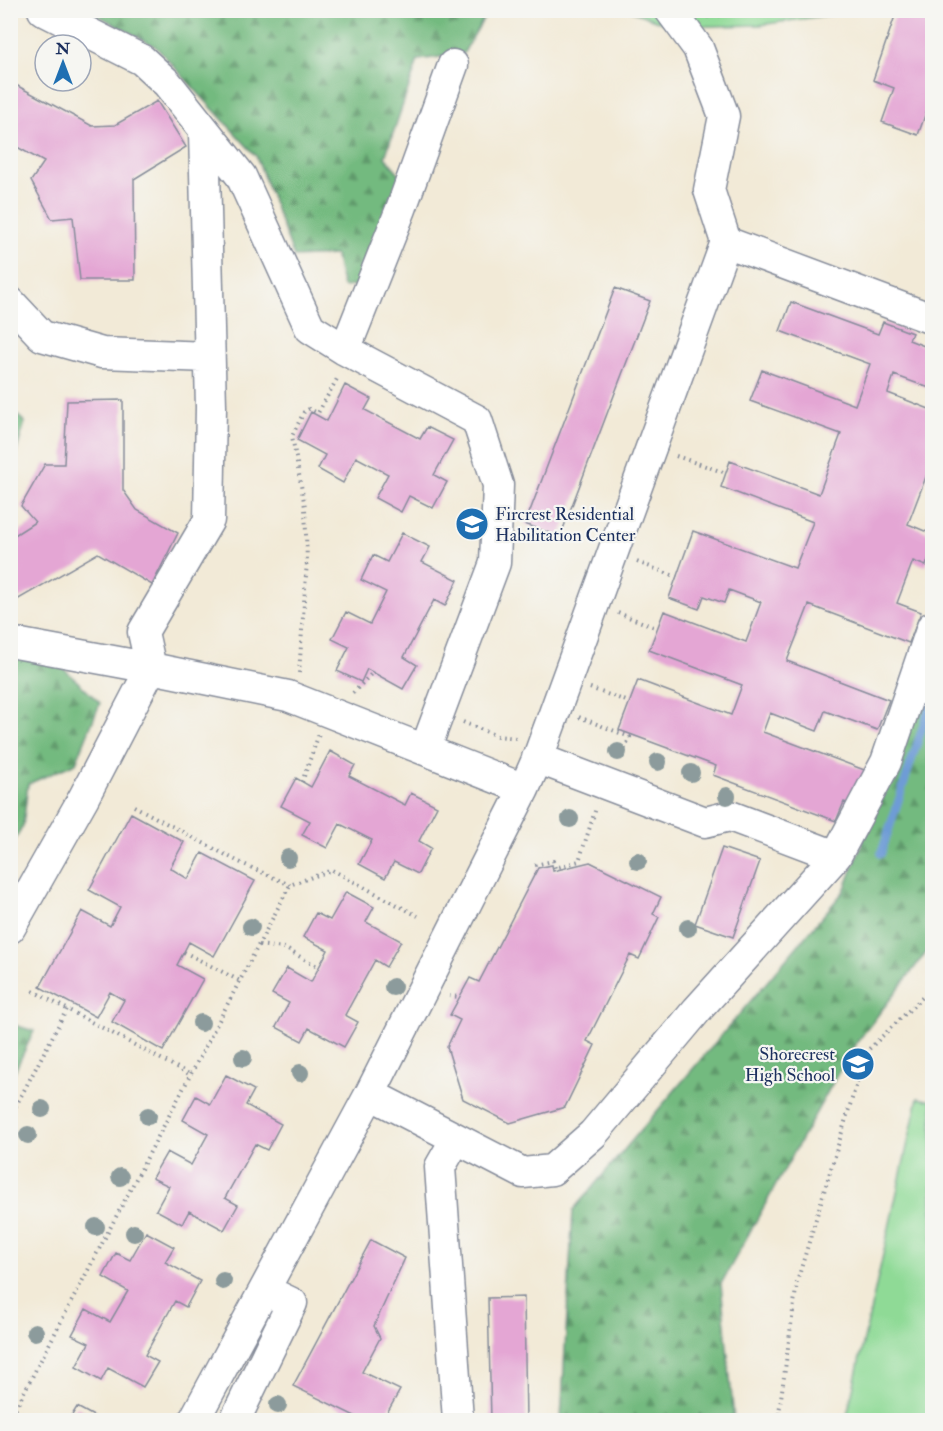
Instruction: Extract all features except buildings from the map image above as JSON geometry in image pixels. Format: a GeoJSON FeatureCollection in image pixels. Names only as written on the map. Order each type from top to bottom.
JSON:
{"type":"FeatureCollection","features":[{"type":"Feature","properties":{"kind":"lane"},"geometry":{"type":"LineString","coordinates":[[43,10],[142,60],[167,83],[241,176],[310,328],[341,363],[477,420],[498,485],[495,563],[425,750]]}},
{"type":"Feature","properties":{"kind":"lane"},"geometry":{"type":"LineString","coordinates":[[194,1420],[370,1094],[524,789],[532,748],[726,242],[709,190],[724,116],[698,48],[674,15]]}},
{"type":"Feature","properties":{"kind":"lane"},"geometry":{"type":"LineString","coordinates":[[341,363],[453,65]]}},
{"type":"Feature","properties":{"kind":"lane"},"geometry":{"type":"LineString","coordinates":[[10,928],[84,797],[151,668],[143,632],[209,520],[209,357],[204,132]]}},
{"type":"Feature","properties":{"kind":"lane"},"geometry":{"type":"LineString","coordinates":[[726,242],[933,320]]}},
{"type":"Feature","properties":{"kind":"lane"},"geometry":{"type":"LineString","coordinates":[[10,302],[42,336],[102,353],[209,357]]}},
{"type":"Feature","properties":{"kind":"lane"},"geometry":{"type":"LineString","coordinates":[[370,1094],[523,1173],[552,1170],[593,1134],[697,1010],[837,856],[886,762],[933,627]]}},
{"type":"Feature","properties":{"kind":"lane"},"geometry":{"type":"LineString","coordinates":[[10,642],[288,696],[524,789]]}},
{"type":"Feature","properties":{"kind":"lane"},"geometry":{"type":"LineString","coordinates":[[532,748],[705,822],[730,816],[837,856]]}},
{"type":"Feature","properties":{"kind":"lane"},"geometry":{"type":"LineString","coordinates":[[456,1139],[440,1167],[458,1420]]}},
{"type":"Feature","properties":{"kind":"lane"},"geometry":{"type":"LineString","coordinates":[[235,1420],[292,1303],[264,1290]]}},
{"type":"Feature","properties":{"kind":"path"},"geometry":{"type":"LineString","coordinates":[[674,15],[763,10]]}},
{"type":"Feature","properties":{"kind":"path"},"geometry":{"type":"LineString","coordinates":[[298,680],[307,561],[305,507],[292,436],[304,412],[309,409],[318,413],[341,363]]}},
{"type":"Feature","properties":{"kind":"path"},"geometry":{"type":"LineString","coordinates":[[670,454],[726,473]]}},
{"type":"Feature","properties":{"kind":"path"},"geometry":{"type":"LineString","coordinates":[[631,560],[677,577]]}},
{"type":"Feature","properties":{"kind":"path"},"geometry":{"type":"LineString","coordinates":[[611,611],[657,628]]}},
{"type":"Feature","properties":{"kind":"path"},"geometry":{"type":"LineString","coordinates":[[346,699],[373,672]]}},
{"type":"Feature","properties":{"kind":"path"},"geometry":{"type":"LineString","coordinates":[[584,686],[629,702]]}},
{"type":"Feature","properties":{"kind":"path"},"geometry":{"type":"LineString","coordinates":[[573,714],[630,737],[616,768]]}},
{"type":"Feature","properties":{"kind":"path"},"geometry":{"type":"LineString","coordinates":[[457,720],[532,748]]}},
{"type":"Feature","properties":{"kind":"path"},"geometry":{"type":"LineString","coordinates":[[302,782],[320,732]]}},
{"type":"Feature","properties":{"kind":"path"},"geometry":{"type":"LineString","coordinates":[[535,865],[553,861],[555,868],[579,861],[598,801]]}},
{"type":"Feature","properties":{"kind":"path"},"geometry":{"type":"LineString","coordinates":[[134,806],[239,862],[290,885]]}},
{"type":"Feature","properties":{"kind":"path"},"geometry":{"type":"LineString","coordinates":[[10,1419],[290,885],[332,870],[418,916]]}},
{"type":"Feature","properties":{"kind":"path"},"geometry":{"type":"LineString","coordinates":[[259,945],[284,948],[319,967]]}},
{"type":"Feature","properties":{"kind":"path"},"geometry":{"type":"LineString","coordinates":[[184,952],[240,981]]}},
{"type":"Feature","properties":{"kind":"path"},"geometry":{"type":"LineString","coordinates":[[777,1420],[796,1282],[866,1052],[933,988]]}},
{"type":"Feature","properties":{"kind":"path"},"geometry":{"type":"LineString","coordinates":[[33,991],[190,1075]]}},
{"type":"Feature","properties":{"kind":"path"},"geometry":{"type":"LineString","coordinates":[[10,1115],[67,1009]]}},
{"type":"Feature","properties":{"kind":"green space"},"geometry":{"type":"Polygon","coordinates":[[[90,11],[488,11],[463,54],[418,60],[385,157],[404,179],[365,285],[343,287],[335,255],[294,257],[256,156],[155,46],[90,11]]]}},
{"type":"Feature","properties":{"kind":"green space"},"geometry":{"type":"Polygon","coordinates":[[[631,11],[857,11],[760,25],[674,27],[631,11]]]}},
{"type":"Feature","properties":{"kind":"green space"},"geometry":{"type":"Polygon","coordinates":[[[11,410],[25,422],[11,470],[11,410]]]}},
{"type":"Feature","properties":{"kind":"green space"},"geometry":{"type":"Polygon","coordinates":[[[11,655],[60,665],[100,703],[76,763],[28,784],[23,826],[11,846],[11,655]]]}},
{"type":"Feature","properties":{"kind":"green space"},"geometry":{"type":"Polygon","coordinates":[[[932,661],[932,945],[851,1050],[721,1284],[734,1420],[561,1420],[573,1210],[844,891],[932,661]]]}},
{"type":"Feature","properties":{"kind":"green space"},"geometry":{"type":"Polygon","coordinates":[[[10,1024],[34,1031],[11,1079],[10,1024]]]}},
{"type":"Feature","properties":{"kind":"green space"},"geometry":{"type":"Polygon","coordinates":[[[918,1098],[932,1101],[932,1420],[846,1420],[918,1098]]]}},
{"type":"Feature","properties":{"kind":"waterway"},"geometry":{"type":"LineString","coordinates":[[881,854],[932,698]]}},
{"type":"Feature","properties":{"kind":"place","name":"Fircrest Residential Habilitation Center"},"geometry":{"type":"Point","coordinates":[472,524]}},
{"type":"Feature","properties":{"kind":"place","name":"Shorecrest High School"},"geometry":{"type":"Point","coordinates":[858,1064]}}]}
